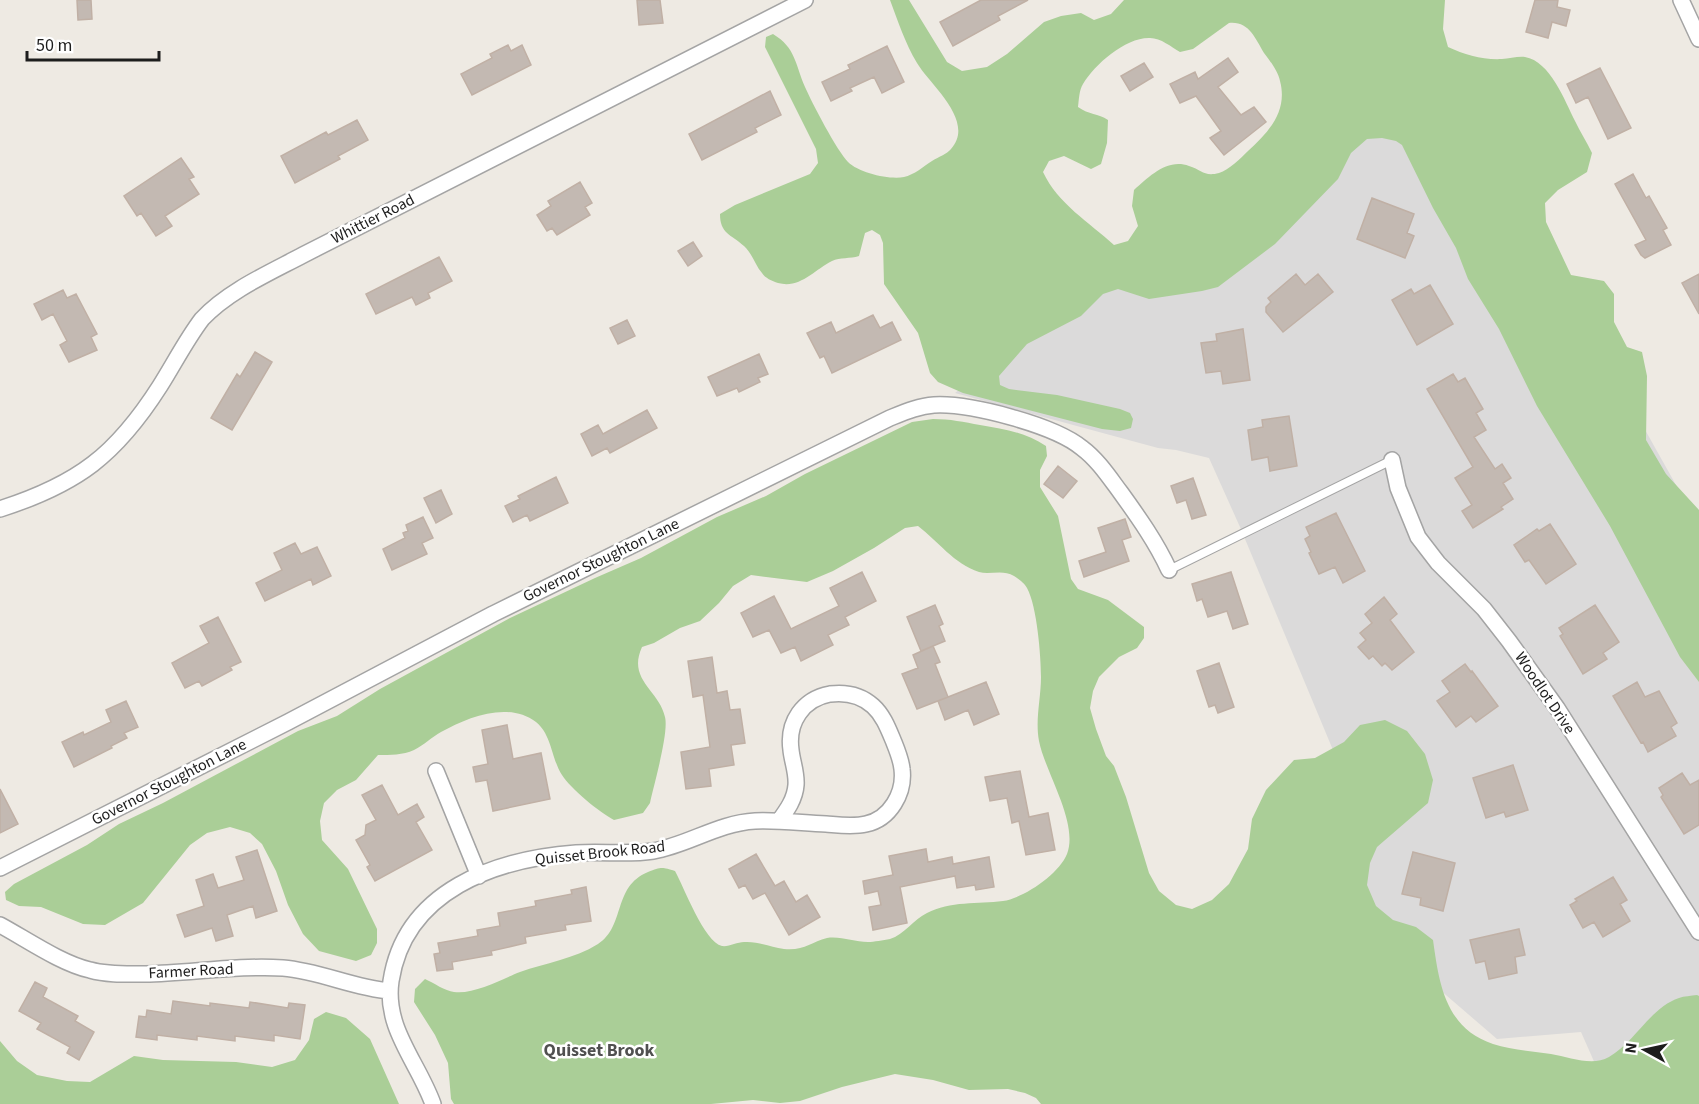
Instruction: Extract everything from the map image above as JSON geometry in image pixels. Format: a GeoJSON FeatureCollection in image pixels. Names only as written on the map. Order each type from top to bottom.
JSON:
{"type":"FeatureCollection","features":[{"type":"Feature","properties":{"kind":"street","name":"Whittier Road"},"geometry":{"type":"LineString","coordinates":[[0,508],[49,490],[95,464],[136,421],[202,319],[231,296],[313,250],[805,0]]}},
{"type":"Feature","properties":{"kind":"street"},"geometry":{"type":"LineString","coordinates":[[1681,0],[1699,39]]}},
{"type":"Feature","properties":{"kind":"street","name":"Governor Stoughton Lane"},"geometry":{"type":"LineString","coordinates":[[0,868],[288,722],[493,614],[890,418],[914,409],[935,405],[976,409],[1033,424],[1072,441],[1090,454],[1106,473],[1154,538],[1169,570]]}},
{"type":"Feature","properties":{"kind":"street","name":"Woodlot Drive"},"geometry":{"type":"LineString","coordinates":[[1392,460],[1398,488],[1418,537],[1438,563],[1484,609],[1557,708],[1699,932]]}},
{"type":"Feature","properties":{"kind":"street","name":"Quisset Brook Road"},"geometry":{"type":"LineString","coordinates":[[433,1104],[397,1029],[390,1004],[390,991],[399,954],[411,929],[418,918],[436,900],[479,876],[511,864],[543,857],[593,852],[654,851],[727,825],[752,821],[847,826],[866,824],[881,817],[895,803],[902,787],[900,758],[883,718],[871,703],[855,695],[837,693],[812,701],[798,714],[790,740],[797,781],[796,789],[790,806],[779,821]]}},
{"type":"Feature","properties":{"kind":"street"},"geometry":{"type":"LineString","coordinates":[[435,771],[479,876]]}},
{"type":"Feature","properties":{"kind":"street","name":"Farmer Road"},"geometry":{"type":"LineString","coordinates":[[0,925],[71,963],[98,972],[164,974],[281,968],[307,972],[364,988],[390,991]]}},
{"type":"Feature","properties":{"kind":"lane"},"geometry":{"type":"LineString","coordinates":[[1169,570],[1392,460]]}},
{"type":"Feature","properties":{"kind":"shaded area"},"geometry":{"type":"Polygon","coordinates":[[[1418,25],[1699,526],[1699,1104],[1608,1093],[1581,1032],[1497,1039],[1331,896],[1358,810],[1209,458],[1158,448],[955,393],[1418,25]]]}},
{"type":"Feature","properties":{"kind":"green space"},"geometry":{"type":"Polygon","coordinates":[[[890,0],[909,0],[947,62],[962,71],[987,67],[1007,54],[1044,22],[1061,16],[1081,13],[1094,20],[1111,14],[1124,0],[1445,0],[1443,29],[1448,47],[1468,55],[1488,59],[1525,57],[1542,66],[1556,83],[1592,153],[1587,172],[1558,190],[1545,203],[1546,222],[1571,275],[1604,281],[1614,294],[1614,322],[1627,347],[1642,352],[1647,376],[1646,440],[1666,474],[1699,510],[1699,682],[1680,657],[1610,526],[1537,406],[1499,329],[1468,279],[1456,248],[1402,145],[1396,141],[1382,138],[1367,139],[1351,153],[1338,179],[1275,244],[1218,287],[1149,299],[1118,289],[1103,294],[1081,316],[1027,344],[999,376],[1000,385],[1009,389],[1057,395],[1130,413],[1133,419],[1131,428],[1120,431],[1102,429],[963,393],[938,382],[930,373],[918,333],[884,284],[883,243],[880,235],[872,230],[865,233],[859,256],[832,261],[806,278],[793,283],[778,283],[765,276],[747,249],[724,230],[720,214],[735,205],[810,174],[818,163],[816,149],[765,47],[766,37],[773,34],[781,39],[791,51],[808,94],[831,138],[853,166],[883,176],[898,178],[908,176],[951,149],[957,138],[958,127],[955,115],[917,63],[905,40],[890,0]],[[1229,23],[1193,49],[1180,52],[1154,38],[1131,42],[1103,60],[1083,84],[1078,107],[1108,120],[1107,143],[1101,164],[1091,169],[1064,156],[1049,161],[1043,172],[1065,203],[1114,245],[1128,241],[1138,226],[1132,206],[1134,190],[1152,175],[1166,167],[1181,164],[1206,174],[1223,171],[1235,164],[1256,144],[1275,120],[1282,92],[1278,74],[1251,32],[1236,23],[1229,23]]]}},
{"type":"Feature","properties":{"kind":"green space"},"geometry":{"type":"Polygon","coordinates":[[[933,419],[1006,430],[1030,437],[1046,446],[1047,456],[1040,470],[1040,487],[1058,516],[1071,579],[1078,589],[1108,600],[1144,627],[1144,638],[1137,648],[1119,657],[1099,677],[1093,691],[1090,708],[1106,756],[1114,766],[1126,797],[1149,873],[1159,891],[1176,905],[1192,909],[1212,900],[1229,884],[1248,849],[1252,819],[1266,790],[1294,760],[1315,758],[1344,742],[1360,725],[1385,720],[1407,731],[1425,754],[1433,780],[1428,803],[1377,847],[1370,863],[1367,885],[1376,906],[1393,920],[1416,927],[1433,940],[1442,988],[1447,1002],[1464,1027],[1477,1037],[1507,1048],[1595,1061],[1609,1057],[1618,1051],[1651,1017],[1669,1003],[1681,997],[1697,995],[1699,996],[1699,1104],[1041,1104],[1036,1098],[1025,1093],[1008,1089],[969,1090],[933,1080],[895,1074],[842,1087],[800,1101],[780,1103],[753,1100],[711,1104],[454,1104],[451,1099],[448,1063],[435,1035],[414,1002],[415,989],[425,979],[443,989],[470,991],[589,949],[607,936],[629,887],[648,872],[662,868],[675,871],[708,935],[722,946],[749,942],[791,949],[827,938],[868,942],[890,939],[936,909],[945,906],[1003,901],[1021,895],[1049,877],[1063,862],[1067,854],[1069,828],[1039,741],[1040,657],[1036,619],[1027,588],[1010,574],[983,573],[962,564],[918,526],[905,528],[833,571],[807,582],[751,575],[733,586],[700,621],[642,647],[638,658],[638,668],[641,677],[662,708],[666,725],[650,803],[643,813],[614,820],[593,806],[562,775],[541,727],[525,716],[513,713],[488,714],[463,721],[414,750],[401,754],[378,755],[356,780],[337,790],[324,803],[320,821],[322,840],[348,869],[377,929],[377,943],[371,955],[356,961],[319,951],[303,934],[262,844],[250,833],[230,827],[207,833],[190,845],[143,903],[105,925],[83,924],[41,907],[19,906],[6,900],[5,892],[14,884],[87,845],[119,824],[298,731],[337,716],[380,689],[510,618],[641,558],[717,517],[766,496],[805,474],[912,422],[933,419]]]}},
{"type":"Feature","properties":{"kind":"green space"},"geometry":{"type":"Polygon","coordinates":[[[326,1012],[346,1018],[370,1039],[399,1104],[0,1104],[0,1041],[17,1061],[37,1075],[67,1081],[90,1082],[134,1056],[163,1060],[236,1062],[272,1067],[295,1060],[309,1040],[314,1019],[326,1012]]]}},
{"type":"Feature","properties":{"kind":"building"},"geometry":{"type":"Polygon","coordinates":[[[77,0],[91,0],[92,19],[78,20],[77,0]]]}},
{"type":"Feature","properties":{"kind":"building"},"geometry":{"type":"Polygon","coordinates":[[[637,0],[660,0],[663,23],[639,25],[637,0]]]}},
{"type":"Feature","properties":{"kind":"building"},"geometry":{"type":"Polygon","coordinates":[[[981,0],[1028,0],[998,16],[1000,20],[953,46],[940,22],[981,0]]]}},
{"type":"Feature","properties":{"kind":"building"},"geometry":{"type":"Polygon","coordinates":[[[1535,0],[1558,0],[1557,7],[1570,10],[1566,26],[1552,22],[1548,38],[1526,32],[1535,0]]]}},
{"type":"Feature","properties":{"kind":"building"},"geometry":{"type":"Polygon","coordinates":[[[508,45],[511,51],[522,45],[531,65],[472,95],[461,74],[492,58],[490,54],[508,45]]]}},
{"type":"Feature","properties":{"kind":"building"},"geometry":{"type":"Polygon","coordinates":[[[887,46],[904,82],[882,93],[874,77],[850,88],[852,91],[831,101],[822,82],[850,69],[848,65],[887,46]]]}},
{"type":"Feature","properties":{"kind":"building"},"geometry":{"type":"Polygon","coordinates":[[[1228,58],[1238,72],[1218,87],[1241,115],[1254,107],[1266,122],[1224,155],[1210,138],[1221,131],[1196,96],[1180,103],[1170,84],[1195,72],[1198,79],[1228,58]]]}},
{"type":"Feature","properties":{"kind":"building"},"geometry":{"type":"Polygon","coordinates":[[[1144,63],[1153,77],[1130,91],[1121,76],[1144,63]]]}},
{"type":"Feature","properties":{"kind":"building"},"geometry":{"type":"Polygon","coordinates":[[[1600,68],[1631,128],[1608,139],[1588,97],[1576,103],[1567,84],[1600,68]]]}},
{"type":"Feature","properties":{"kind":"building"},"geometry":{"type":"Polygon","coordinates":[[[770,91],[781,115],[755,128],[757,132],[702,160],[689,134],[770,91]]]}},
{"type":"Feature","properties":{"kind":"building"},"geometry":{"type":"Polygon","coordinates":[[[357,120],[368,140],[338,156],[340,159],[295,183],[281,156],[326,132],[328,135],[357,120]]]}},
{"type":"Feature","properties":{"kind":"building"},"geometry":{"type":"Polygon","coordinates":[[[181,158],[194,177],[189,179],[199,194],[165,216],[172,226],[156,236],[141,213],[137,216],[124,196],[181,158]]]}},
{"type":"Feature","properties":{"kind":"building"},"geometry":{"type":"Polygon","coordinates":[[[1633,174],[1646,198],[1649,196],[1667,228],[1663,230],[1671,245],[1645,258],[1635,245],[1646,240],[1615,184],[1633,174]]]}},
{"type":"Feature","properties":{"kind":"building"},"geometry":{"type":"Polygon","coordinates":[[[580,182],[592,203],[585,207],[590,215],[557,235],[552,228],[547,231],[537,215],[551,206],[548,201],[580,182]]]}},
{"type":"Feature","properties":{"kind":"building"},"geometry":{"type":"Polygon","coordinates":[[[1372,198],[1414,214],[1407,233],[1414,236],[1405,258],[1357,239],[1372,198]]]}},
{"type":"Feature","properties":{"kind":"building"},"geometry":{"type":"Polygon","coordinates":[[[693,242],[702,256],[688,266],[678,251],[693,242]]]}},
{"type":"Feature","properties":{"kind":"building"},"geometry":{"type":"Polygon","coordinates":[[[439,257],[452,281],[428,293],[430,298],[416,305],[412,297],[376,314],[366,294],[439,257]]]}},
{"type":"Feature","properties":{"kind":"building"},"geometry":{"type":"Polygon","coordinates":[[[1296,274],[1305,285],[1318,274],[1333,292],[1283,332],[1266,312],[1266,307],[1271,302],[1268,298],[1296,274]]]}},
{"type":"Feature","properties":{"kind":"building"},"geometry":{"type":"Polygon","coordinates":[[[1699,274],[1699,314],[1682,283],[1699,274]]]}},
{"type":"Feature","properties":{"kind":"building"},"geometry":{"type":"Polygon","coordinates":[[[1430,285],[1453,324],[1417,345],[1392,300],[1411,289],[1414,294],[1430,285]]]}},
{"type":"Feature","properties":{"kind":"building"},"geometry":{"type":"Polygon","coordinates":[[[63,290],[67,298],[76,294],[97,334],[91,337],[97,350],[69,362],[60,345],[67,341],[53,314],[42,320],[34,304],[63,290]]]}},
{"type":"Feature","properties":{"kind":"building"},"geometry":{"type":"Polygon","coordinates":[[[873,315],[880,328],[892,322],[901,340],[832,373],[824,356],[820,358],[807,333],[831,322],[836,333],[873,315]]]}},
{"type":"Feature","properties":{"kind":"building"},"geometry":{"type":"Polygon","coordinates":[[[627,320],[635,336],[618,344],[610,328],[627,320]]]}},
{"type":"Feature","properties":{"kind":"building"},"geometry":{"type":"Polygon","coordinates":[[[1243,329],[1250,380],[1223,384],[1221,371],[1206,373],[1201,343],[1217,341],[1216,334],[1243,329]]]}},
{"type":"Feature","properties":{"kind":"building"},"geometry":{"type":"Polygon","coordinates":[[[255,352],[272,362],[232,430],[211,418],[237,374],[240,377],[255,352]]]}},
{"type":"Feature","properties":{"kind":"building"},"geometry":{"type":"Polygon","coordinates":[[[759,354],[768,374],[758,378],[760,382],[739,392],[737,388],[717,396],[708,377],[759,354]]]}},
{"type":"Feature","properties":{"kind":"building"},"geometry":{"type":"Polygon","coordinates":[[[1453,374],[1458,382],[1465,378],[1483,409],[1476,413],[1486,430],[1474,437],[1495,469],[1502,464],[1511,478],[1503,483],[1513,499],[1501,507],[1503,509],[1473,528],[1462,511],[1472,505],[1455,478],[1473,467],[1427,389],[1453,374]]]}},
{"type":"Feature","properties":{"kind":"building"},"geometry":{"type":"Polygon","coordinates":[[[647,410],[657,428],[610,453],[607,448],[592,456],[581,434],[598,425],[603,434],[647,410]]]}},
{"type":"Feature","properties":{"kind":"building"},"geometry":{"type":"Polygon","coordinates":[[[1289,416],[1297,466],[1270,471],[1268,457],[1252,460],[1248,430],[1263,427],[1262,420],[1289,416]]]}},
{"type":"Feature","properties":{"kind":"building"},"geometry":{"type":"Polygon","coordinates":[[[1058,466],[1077,481],[1063,498],[1044,484],[1058,466]]]}},
{"type":"Feature","properties":{"kind":"building"},"geometry":{"type":"Polygon","coordinates":[[[556,477],[568,503],[530,521],[527,515],[513,522],[505,506],[520,499],[518,496],[556,477]]]}},
{"type":"Feature","properties":{"kind":"building"},"geometry":{"type":"Polygon","coordinates":[[[1193,478],[1206,515],[1192,519],[1186,500],[1177,503],[1171,486],[1193,478]]]}},
{"type":"Feature","properties":{"kind":"building"},"geometry":{"type":"Polygon","coordinates":[[[441,490],[452,514],[436,523],[424,498],[441,490]]]}},
{"type":"Feature","properties":{"kind":"building"},"geometry":{"type":"Polygon","coordinates":[[[1336,513],[1365,571],[1343,583],[1335,567],[1319,574],[1305,539],[1310,536],[1306,527],[1336,513]]]}},
{"type":"Feature","properties":{"kind":"building"},"geometry":{"type":"Polygon","coordinates":[[[423,517],[433,538],[422,543],[427,554],[392,570],[383,549],[405,538],[403,533],[408,531],[406,525],[423,517]]]}},
{"type":"Feature","properties":{"kind":"building"},"geometry":{"type":"Polygon","coordinates":[[[1125,519],[1131,537],[1122,540],[1129,561],[1084,577],[1079,561],[1106,552],[1098,528],[1125,519]]]}},
{"type":"Feature","properties":{"kind":"building"},"geometry":{"type":"Polygon","coordinates":[[[1550,524],[1576,564],[1546,584],[1529,560],[1525,562],[1514,545],[1537,529],[1539,531],[1550,524]]]}},
{"type":"Feature","properties":{"kind":"building"},"geometry":{"type":"Polygon","coordinates":[[[295,543],[301,554],[317,547],[331,576],[313,585],[311,579],[265,601],[256,583],[282,570],[274,553],[295,543]]]}},
{"type":"Feature","properties":{"kind":"building"},"geometry":{"type":"Polygon","coordinates":[[[862,572],[876,601],[845,617],[849,625],[828,635],[833,645],[801,661],[795,647],[781,653],[769,630],[753,637],[741,613],[774,596],[791,629],[839,606],[830,588],[862,572]]]}},
{"type":"Feature","properties":{"kind":"building"},"geometry":{"type":"Polygon","coordinates":[[[1231,572],[1248,624],[1233,629],[1227,611],[1208,617],[1202,599],[1197,601],[1192,584],[1231,572]]]}},
{"type":"Feature","properties":{"kind":"building"},"geometry":{"type":"Polygon","coordinates":[[[1384,597],[1397,614],[1390,620],[1414,652],[1392,670],[1385,663],[1382,666],[1373,656],[1369,659],[1358,647],[1366,640],[1360,633],[1372,623],[1365,614],[1384,597]]]}},
{"type":"Feature","properties":{"kind":"building"},"geometry":{"type":"Polygon","coordinates":[[[935,605],[943,624],[939,626],[945,641],[921,651],[907,617],[935,605]]]}},
{"type":"Feature","properties":{"kind":"building"},"geometry":{"type":"Polygon","coordinates":[[[1595,605],[1619,642],[1603,653],[1607,659],[1583,674],[1560,636],[1563,634],[1559,628],[1595,605]]]}},
{"type":"Feature","properties":{"kind":"building"},"geometry":{"type":"Polygon","coordinates":[[[218,617],[241,662],[230,667],[232,670],[202,686],[199,681],[185,688],[172,663],[209,643],[200,626],[218,617]]]}},
{"type":"Feature","properties":{"kind":"building"},"geometry":{"type":"Polygon","coordinates":[[[933,646],[940,662],[935,664],[948,697],[917,709],[902,674],[918,668],[913,655],[933,646]]]}},
{"type":"Feature","properties":{"kind":"building"},"geometry":{"type":"Polygon","coordinates":[[[712,657],[717,693],[727,691],[730,710],[740,709],[745,743],[731,745],[734,765],[709,769],[711,786],[686,789],[681,752],[710,747],[703,695],[693,697],[688,661],[712,657]]]}},
{"type":"Feature","properties":{"kind":"building"},"geometry":{"type":"Polygon","coordinates":[[[1219,663],[1234,707],[1218,713],[1215,705],[1209,707],[1197,671],[1219,663]]]}},
{"type":"Feature","properties":{"kind":"building"},"geometry":{"type":"Polygon","coordinates":[[[1465,664],[1498,706],[1476,722],[1471,716],[1456,727],[1437,701],[1450,692],[1442,681],[1465,664]]]}},
{"type":"Feature","properties":{"kind":"building"},"geometry":{"type":"Polygon","coordinates":[[[986,682],[999,714],[974,725],[968,710],[945,720],[938,701],[986,682]]]}},
{"type":"Feature","properties":{"kind":"building"},"geometry":{"type":"Polygon","coordinates":[[[1637,682],[1645,697],[1659,691],[1677,723],[1671,727],[1676,736],[1648,752],[1613,696],[1637,682]]]}},
{"type":"Feature","properties":{"kind":"building"},"geometry":{"type":"Polygon","coordinates":[[[126,701],[138,727],[124,733],[127,738],[111,746],[112,748],[74,767],[62,742],[83,732],[84,735],[111,722],[106,710],[126,701]]]}},
{"type":"Feature","properties":{"kind":"building"},"geometry":{"type":"Polygon","coordinates":[[[507,725],[513,759],[541,753],[550,799],[493,811],[487,780],[476,782],[473,767],[488,764],[482,730],[507,725]]]}},
{"type":"Feature","properties":{"kind":"building"},"geometry":{"type":"Polygon","coordinates":[[[1513,765],[1528,810],[1506,817],[1504,812],[1486,818],[1473,778],[1513,765]]]}},
{"type":"Feature","properties":{"kind":"building"},"geometry":{"type":"Polygon","coordinates":[[[1020,771],[1029,817],[1048,813],[1055,850],[1026,855],[1019,821],[1012,823],[1007,798],[990,801],[985,777],[1020,771]]]}},
{"type":"Feature","properties":{"kind":"building"},"geometry":{"type":"Polygon","coordinates":[[[1682,773],[1690,785],[1699,780],[1699,825],[1684,834],[1661,797],[1663,795],[1659,788],[1682,773]]]}},
{"type":"Feature","properties":{"kind":"building"},"geometry":{"type":"Polygon","coordinates":[[[382,785],[398,815],[417,804],[424,817],[416,822],[432,850],[375,881],[367,867],[370,865],[356,840],[365,835],[366,825],[376,820],[362,795],[382,785]]]}},
{"type":"Feature","properties":{"kind":"building"},"geometry":{"type":"Polygon","coordinates":[[[0,789],[18,824],[0,833],[0,789]]]}},
{"type":"Feature","properties":{"kind":"building"},"geometry":{"type":"Polygon","coordinates":[[[926,849],[928,862],[952,857],[953,864],[989,857],[994,887],[976,890],[975,885],[957,888],[955,876],[900,887],[907,923],[873,930],[869,907],[881,905],[878,891],[865,894],[863,881],[893,875],[889,856],[926,849]]]}},
{"type":"Feature","properties":{"kind":"building"},"geometry":{"type":"Polygon","coordinates":[[[257,850],[277,911],[256,918],[253,906],[227,915],[233,936],[216,941],[212,928],[185,937],[177,915],[204,906],[196,880],[213,874],[218,888],[244,880],[236,857],[257,850]]]}},
{"type":"Feature","properties":{"kind":"building"},"geometry":{"type":"Polygon","coordinates":[[[1413,852],[1455,863],[1443,911],[1420,905],[1421,898],[1402,894],[1413,852]]]}},
{"type":"Feature","properties":{"kind":"building"},"geometry":{"type":"Polygon","coordinates":[[[756,854],[775,886],[784,881],[796,902],[807,895],[820,917],[789,935],[765,893],[753,899],[745,885],[739,888],[729,869],[756,854]]]}},
{"type":"Feature","properties":{"kind":"building"},"geometry":{"type":"Polygon","coordinates":[[[1613,877],[1627,900],[1620,904],[1630,921],[1603,937],[1594,922],[1583,928],[1570,905],[1577,901],[1575,899],[1613,877]]]}},
{"type":"Feature","properties":{"kind":"building"},"geometry":{"type":"Polygon","coordinates":[[[586,887],[591,921],[565,925],[566,930],[525,937],[526,943],[491,951],[492,955],[452,962],[453,969],[437,971],[434,954],[440,953],[438,943],[478,936],[477,930],[500,926],[498,913],[536,906],[535,901],[572,894],[571,890],[586,887]]]}},
{"type":"Feature","properties":{"kind":"building"},"geometry":{"type":"Polygon","coordinates":[[[1519,929],[1525,955],[1515,957],[1517,973],[1489,979],[1485,961],[1476,963],[1470,940],[1519,929]]]}},
{"type":"Feature","properties":{"kind":"building"},"geometry":{"type":"Polygon","coordinates":[[[35,982],[47,988],[43,997],[78,1016],[75,1021],[94,1032],[79,1060],[67,1053],[70,1047],[37,1029],[41,1023],[19,1011],[35,982]]]}},
{"type":"Feature","properties":{"kind":"building"},"geometry":{"type":"Polygon","coordinates":[[[173,1001],[249,1008],[250,1002],[288,1008],[289,1003],[305,1005],[300,1039],[274,1035],[274,1041],[235,1036],[235,1041],[197,1036],[197,1040],[157,1035],[157,1040],[136,1037],[139,1016],[146,1017],[147,1010],[171,1014],[173,1001]]]}},
{"type":"Feature","properties":{"kind":"district","name":"Quisset Brook"},"geometry":{"type":"Point","coordinates":[599,1050]}}]}
